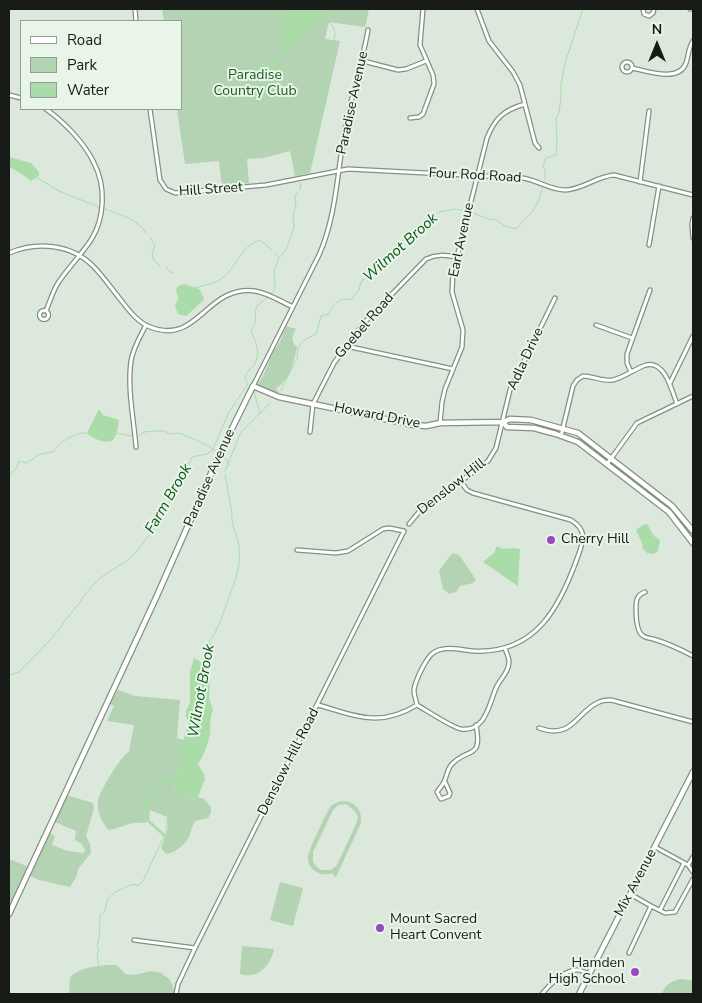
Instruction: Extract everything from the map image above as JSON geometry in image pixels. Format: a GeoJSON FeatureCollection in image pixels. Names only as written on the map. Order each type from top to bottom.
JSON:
{"type":"FeatureCollection","features":[{"type":"Feature","properties":{"kind":"street"},"geometry":{"type":"LineString","coordinates":[[410,118],[420,118],[434,84],[433,75],[420,45],[424,9]]}},
{"type":"Feature","properties":{"kind":"street"},"geometry":{"type":"LineString","coordinates":[[477,9],[489,41],[513,72],[520,85],[534,143],[539,148]]}},
{"type":"Feature","properties":{"kind":"street"},"geometry":{"type":"LineString","coordinates":[[643,9],[644,14],[649,16],[653,13],[654,9]]}},
{"type":"Feature","properties":{"kind":"street","name":"Paradise Avenue"},"geometry":{"type":"LineString","coordinates":[[9,914],[218,460],[326,238],[347,119],[363,61],[368,30]]}},
{"type":"Feature","properties":{"kind":"street"},"geometry":{"type":"LineString","coordinates":[[632,68],[667,74],[676,73],[684,67],[688,50],[693,41]]}},
{"type":"Feature","properties":{"kind":"street"},"geometry":{"type":"LineString","coordinates":[[363,61],[398,70],[426,61]]}},
{"type":"Feature","properties":{"kind":"street","name":"Earl Avenue"},"geometry":{"type":"LineString","coordinates":[[440,423],[442,402],[462,347],[463,330],[452,292],[456,257],[487,138],[493,124],[507,111],[524,104]]}},
{"type":"Feature","properties":{"kind":"street"},"geometry":{"type":"LineString","coordinates":[[46,311],[57,284],[91,239],[99,224],[102,206],[101,184],[94,162],[58,118],[47,110]]}},
{"type":"Feature","properties":{"kind":"street","name":"Hill Street"},"geometry":{"type":"LineString","coordinates":[[150,110],[160,180],[164,188],[171,192],[197,192],[261,186],[339,170]]}},
{"type":"Feature","properties":{"kind":"street"},"geometry":{"type":"LineString","coordinates":[[640,182],[649,111]]}},
{"type":"Feature","properties":{"kind":"street","name":"Four Rod Road"},"geometry":{"type":"LineString","coordinates":[[339,170],[478,175],[529,179],[556,189],[565,190],[611,175],[618,175],[693,195]]}},
{"type":"Feature","properties":{"kind":"street"},"geometry":{"type":"LineString","coordinates":[[649,246],[659,186]]}},
{"type":"Feature","properties":{"kind":"street"},"geometry":{"type":"LineString","coordinates":[[693,218],[693,238]]}},
{"type":"Feature","properties":{"kind":"street"},"geometry":{"type":"LineString","coordinates":[[9,252],[29,246],[43,245],[58,247],[79,256],[93,266],[134,316],[146,325],[166,330],[185,327],[198,318],[220,297],[239,291],[260,292],[293,307]]}},
{"type":"Feature","properties":{"kind":"street","name":"Goebel Road"},"geometry":{"type":"LineString","coordinates":[[310,432],[313,404],[334,363],[363,324],[426,259],[435,255],[456,257]]}},
{"type":"Feature","properties":{"kind":"street"},"geometry":{"type":"LineString","coordinates":[[631,372],[627,363],[627,354],[650,290]]}},
{"type":"Feature","properties":{"kind":"street","name":"Adla Drive"},"geometry":{"type":"LineString","coordinates":[[503,422],[510,390],[556,298]]}},
{"type":"Feature","properties":{"kind":"street"},"geometry":{"type":"LineString","coordinates":[[136,447],[131,383],[132,361],[137,344],[146,325]]}},
{"type":"Feature","properties":{"kind":"street"},"geometry":{"type":"LineString","coordinates":[[596,325],[632,338]]}},
{"type":"Feature","properties":{"kind":"street"},"geometry":{"type":"LineString","coordinates":[[670,383],[693,336]]}},
{"type":"Feature","properties":{"kind":"street"},"geometry":{"type":"LineString","coordinates":[[346,346],[453,369]]}},
{"type":"Feature","properties":{"kind":"street"},"geometry":{"type":"LineString","coordinates":[[561,436],[573,386],[583,376],[612,381],[647,365],[655,365],[670,383],[677,404]]}},
{"type":"Feature","properties":{"kind":"street","name":"Howard Drive"},"geometry":{"type":"LineString","coordinates":[[253,386],[274,396],[414,425],[503,422],[510,419],[531,420],[578,433],[680,514],[693,531]]}},
{"type":"Feature","properties":{"kind":"street"},"geometry":{"type":"LineString","coordinates":[[607,464],[637,423],[693,396]]}},
{"type":"Feature","properties":{"kind":"street","name":"Howard Drive"},"geometry":{"type":"LineString","coordinates":[[503,422],[507,427],[534,428],[578,442],[663,507],[693,540]]}},
{"type":"Feature","properties":{"kind":"street","name":"Denslow Hill"},"geometry":{"type":"LineString","coordinates":[[409,524],[419,512],[488,461],[496,448],[503,422]]}},
{"type":"Feature","properties":{"kind":"street"},"geometry":{"type":"LineString","coordinates":[[417,705],[414,687],[429,656],[436,651],[456,649],[487,651],[505,648],[537,631],[548,618],[565,591],[582,545],[582,530],[578,524],[571,520],[473,493],[467,490],[461,482]]}},
{"type":"Feature","properties":{"kind":"street"},"geometry":{"type":"LineString","coordinates":[[674,518],[680,514]]}},
{"type":"Feature","properties":{"kind":"street","name":"Denslow Hill Road"},"geometry":{"type":"LineString","coordinates":[[176,994],[178,984],[195,948],[404,531],[389,528],[383,529],[348,551],[336,553],[296,550]]}},
{"type":"Feature","properties":{"kind":"street"},"geometry":{"type":"LineString","coordinates":[[645,592],[637,598],[636,605],[641,634],[669,644],[693,656]]}},
{"type":"Feature","properties":{"kind":"street"},"geometry":{"type":"LineString","coordinates":[[417,705],[461,729],[481,722],[488,712],[496,687],[508,667],[509,660],[505,648]]}},
{"type":"Feature","properties":{"kind":"street"},"geometry":{"type":"LineString","coordinates":[[540,728],[552,731],[566,728],[576,722],[598,702],[611,700],[693,722]]}},
{"type":"Feature","properties":{"kind":"street"},"geometry":{"type":"LineString","coordinates":[[318,705],[368,719],[382,719],[403,714],[417,705]]}},
{"type":"Feature","properties":{"kind":"street"},"geometry":{"type":"LineString","coordinates":[[445,782],[450,793],[449,796],[441,799],[437,792],[445,782],[448,770],[453,763],[473,752],[476,748],[478,740],[476,725]]}},
{"type":"Feature","properties":{"kind":"street","name":"Mix Avenue"},"geometry":{"type":"LineString","coordinates":[[579,994],[693,772]]}},
{"type":"Feature","properties":{"kind":"street"},"geometry":{"type":"LineString","coordinates":[[655,847],[688,865],[693,872]]}},
{"type":"Feature","properties":{"kind":"street"},"geometry":{"type":"LineString","coordinates":[[688,865],[693,857]]}},
{"type":"Feature","properties":{"kind":"street"},"geometry":{"type":"LineString","coordinates":[[660,910],[684,863]]}},
{"type":"Feature","properties":{"kind":"street"},"geometry":{"type":"LineString","coordinates":[[630,894],[660,910],[668,913],[675,912],[693,880]]}},
{"type":"Feature","properties":{"kind":"street"},"geometry":{"type":"LineString","coordinates":[[629,954],[652,906]]}},
{"type":"Feature","properties":{"kind":"street"},"geometry":{"type":"LineString","coordinates":[[134,940],[195,948]]}},
{"type":"Feature","properties":{"kind":"street"},"geometry":{"type":"LineString","coordinates":[[542,994],[549,986],[569,972],[577,970],[590,974]]}},
{"type":"Feature","properties":{"kind":"green space","name":"Paradise Country Club"},"geometry":{"type":"Polygon","coordinates":[[[162,9],[369,9],[365,27],[329,22],[325,39],[340,41],[310,173],[295,176],[290,151],[263,158],[247,159],[249,183],[222,186],[219,161],[185,164],[177,110],[182,110],[182,20],[164,20],[162,9]]]}},
{"type":"Feature","properties":{"kind":"green space"},"geometry":{"type":"Polygon","coordinates":[[[286,326],[296,329],[292,338],[293,343],[297,347],[288,376],[276,388],[279,395],[257,385],[280,342],[286,326]]]}},
{"type":"Feature","properties":{"kind":"green space"},"geometry":{"type":"Polygon","coordinates":[[[453,553],[460,556],[476,580],[473,583],[460,586],[456,592],[449,594],[443,589],[439,571],[453,553]]]}},
{"type":"Feature","properties":{"kind":"green space"},"geometry":{"type":"Polygon","coordinates":[[[118,690],[135,696],[180,700],[177,738],[183,740],[181,758],[188,762],[178,765],[173,790],[191,799],[198,797],[204,799],[211,807],[211,813],[208,818],[195,821],[185,843],[178,849],[166,854],[161,848],[168,828],[167,817],[150,810],[149,821],[147,822],[133,823],[108,830],[99,812],[99,796],[116,766],[129,752],[134,725],[107,721],[114,706],[110,704],[118,690]]]}},
{"type":"Feature","properties":{"kind":"green space"},"geometry":{"type":"Polygon","coordinates":[[[66,795],[93,803],[94,808],[86,836],[90,844],[91,853],[78,869],[77,875],[70,887],[30,876],[50,833],[55,836],[52,845],[68,851],[84,853],[85,850],[82,844],[75,840],[76,831],[55,822],[66,795]]]}},
{"type":"Feature","properties":{"kind":"green space"},"geometry":{"type":"Polygon","coordinates":[[[346,801],[358,809],[361,815],[361,823],[336,877],[333,873],[324,874],[316,872],[308,861],[311,846],[331,806],[346,801]],[[346,804],[338,805],[333,810],[313,852],[313,862],[320,870],[331,870],[337,865],[356,824],[358,817],[355,811],[346,804]]]}},
{"type":"Feature","properties":{"kind":"green space"},"geometry":{"type":"Polygon","coordinates":[[[9,859],[29,867],[13,902],[9,900],[9,859]]]}},
{"type":"Feature","properties":{"kind":"green space"},"geometry":{"type":"Polygon","coordinates":[[[280,882],[303,888],[293,926],[270,920],[280,882]]]}},
{"type":"Feature","properties":{"kind":"green space"},"geometry":{"type":"Polygon","coordinates":[[[242,946],[274,949],[267,966],[263,970],[247,975],[240,974],[242,946]]]}},
{"type":"Feature","properties":{"kind":"green space"},"geometry":{"type":"Polygon","coordinates":[[[105,965],[117,965],[125,974],[134,975],[151,971],[163,973],[172,983],[174,994],[69,994],[70,977],[82,970],[105,965]]]}},
{"type":"Feature","properties":{"kind":"green space"},"geometry":{"type":"Polygon","coordinates":[[[683,979],[693,981],[693,994],[662,994],[670,983],[683,979]]]}},
{"type":"Feature","properties":{"kind":"water"},"geometry":{"type":"Polygon","coordinates":[[[285,9],[326,9],[318,22],[284,54],[281,23],[285,9]]]}},
{"type":"Feature","properties":{"kind":"water"},"geometry":{"type":"Polygon","coordinates":[[[277,56],[275,68],[269,79],[263,85],[256,84],[253,77],[257,69],[277,56]]]}},
{"type":"Feature","properties":{"kind":"water"},"geometry":{"type":"Polygon","coordinates":[[[9,157],[31,163],[39,172],[39,176],[31,181],[9,167],[9,157]]]}},
{"type":"Feature","properties":{"kind":"water"},"geometry":{"type":"Polygon","coordinates":[[[184,284],[199,289],[204,300],[186,316],[178,314],[175,306],[178,299],[177,288],[184,284]]]}},
{"type":"Feature","properties":{"kind":"water"},"geometry":{"type":"Polygon","coordinates":[[[99,409],[103,415],[119,420],[113,440],[107,442],[99,440],[87,433],[99,409]]]}},
{"type":"Feature","properties":{"kind":"water"},"geometry":{"type":"Polygon","coordinates":[[[647,524],[654,536],[660,540],[658,551],[653,554],[647,553],[643,549],[636,530],[647,524]]]}},
{"type":"Feature","properties":{"kind":"water"},"geometry":{"type":"Polygon","coordinates":[[[497,546],[503,549],[520,549],[518,586],[483,562],[494,553],[497,546]]]}},
{"type":"Feature","properties":{"kind":"water"},"geometry":{"type":"Polygon","coordinates":[[[194,658],[203,664],[205,674],[210,679],[209,698],[213,710],[208,742],[198,764],[205,779],[198,797],[191,799],[173,790],[178,765],[186,762],[181,758],[181,747],[189,722],[186,717],[186,711],[190,703],[190,672],[194,658]]]}},
{"type":"Feature","properties":{"kind":"waterway"},"geometry":{"type":"LineString","coordinates":[[194,9],[197,19],[207,32],[211,43],[222,59]]}},
{"type":"Feature","properties":{"kind":"waterway","name":"Wilmot Brook"},"geometry":{"type":"LineString","coordinates":[[545,179],[545,169],[543,166],[546,158],[556,155],[556,118],[559,113],[565,63],[583,9]]}},
{"type":"Feature","properties":{"kind":"waterway"},"geometry":{"type":"LineString","coordinates":[[298,174],[308,159],[315,117],[328,89],[326,77],[334,59],[329,52],[335,32],[332,25],[323,15]]}},
{"type":"Feature","properties":{"kind":"waterway"},"geometry":{"type":"LineString","coordinates":[[36,177],[59,191],[99,207]]}},
{"type":"Feature","properties":{"kind":"waterway"},"geometry":{"type":"LineString","coordinates":[[300,190],[301,183]]}},
{"type":"Feature","properties":{"kind":"waterway","name":"Wilmot Brook"},"geometry":{"type":"LineString","coordinates":[[473,213],[491,220],[495,219],[505,226],[516,229],[535,207],[542,189]]}},
{"type":"Feature","properties":{"kind":"waterway"},"geometry":{"type":"LineString","coordinates":[[272,293],[275,288],[274,271],[279,258],[286,250],[294,227],[293,216],[297,193]]}},
{"type":"Feature","properties":{"kind":"waterway"},"geometry":{"type":"LineString","coordinates":[[105,209],[133,221],[143,228],[146,233]]}},
{"type":"Feature","properties":{"kind":"waterway","name":"Wilmot Brook"},"geometry":{"type":"LineString","coordinates":[[281,390],[297,359],[298,348],[303,341],[316,334],[321,316],[329,314],[334,305],[340,300],[351,300],[359,290],[361,282],[408,235],[428,222],[438,212],[455,209],[465,211]]}},
{"type":"Feature","properties":{"kind":"waterway"},"geometry":{"type":"LineString","coordinates":[[150,237],[155,246],[152,253],[153,259],[160,266]]}},
{"type":"Feature","properties":{"kind":"waterway"},"geometry":{"type":"LineString","coordinates":[[195,288],[221,279],[248,247],[260,240],[272,250]]}},
{"type":"Feature","properties":{"kind":"waterway","name":"Farm Brook"},"geometry":{"type":"LineString","coordinates":[[275,253],[278,257]]}},
{"type":"Feature","properties":{"kind":"waterway"},"geometry":{"type":"LineString","coordinates":[[166,267],[174,273]]}},
{"type":"Feature","properties":{"kind":"waterway","name":"Farm Brook"},"geometry":{"type":"LineString","coordinates":[[9,675],[19,672],[52,638],[92,586],[136,552],[160,521],[192,457],[207,454],[213,449],[229,412],[248,384],[245,378],[254,365],[257,356],[256,343],[251,331],[255,323],[256,307],[267,298]]}},
{"type":"Feature","properties":{"kind":"waterway"},"geometry":{"type":"LineString","coordinates":[[254,391],[260,414]]}},
{"type":"Feature","properties":{"kind":"waterway","name":"Wilmot Brook"},"geometry":{"type":"LineString","coordinates":[[225,471],[241,432],[271,402]]}},
{"type":"Feature","properties":{"kind":"waterway"},"geometry":{"type":"LineString","coordinates":[[139,435],[144,432],[155,431],[164,431],[171,434],[180,433],[207,445],[218,453]]}},
{"type":"Feature","properties":{"kind":"waterway"},"geometry":{"type":"LineString","coordinates":[[9,475],[16,469],[19,461],[27,463],[40,454],[53,452],[68,438],[86,433]]}},
{"type":"Feature","properties":{"kind":"waterway"},"geometry":{"type":"LineString","coordinates":[[115,433],[132,436]]}},
{"type":"Feature","properties":{"kind":"waterway","name":"Wilmot Brook"},"geometry":{"type":"LineString","coordinates":[[222,456],[229,465]]}},
{"type":"Feature","properties":{"kind":"waterway","name":"Wilmot Brook"},"geometry":{"type":"LineString","coordinates":[[204,666],[212,648],[209,642],[222,616],[235,580],[239,561],[238,543],[232,521],[225,474]]}},
{"type":"Feature","properties":{"kind":"waterway"},"geometry":{"type":"LineString","coordinates":[[164,835],[144,817],[145,808],[157,783],[177,778]]}},
{"type":"Feature","properties":{"kind":"waterway","name":"Wilmot Brook"},"geometry":{"type":"LineString","coordinates":[[120,994],[119,991],[101,980],[97,955],[99,950],[97,945],[100,916],[105,911],[107,900],[115,892],[133,884],[138,886],[143,881],[166,832],[168,814]]}},
{"type":"Feature","properties":{"kind":"place","name":"Cherry Hill"},"geometry":{"type":"Point","coordinates":[551,540]}},
{"type":"Feature","properties":{"kind":"place","name":"Mount Sacred Heart Convent"},"geometry":{"type":"Point","coordinates":[380,928]}},
{"type":"Feature","properties":{"kind":"place","name":"Hamden High School"},"geometry":{"type":"Point","coordinates":[635,972]}}]}
